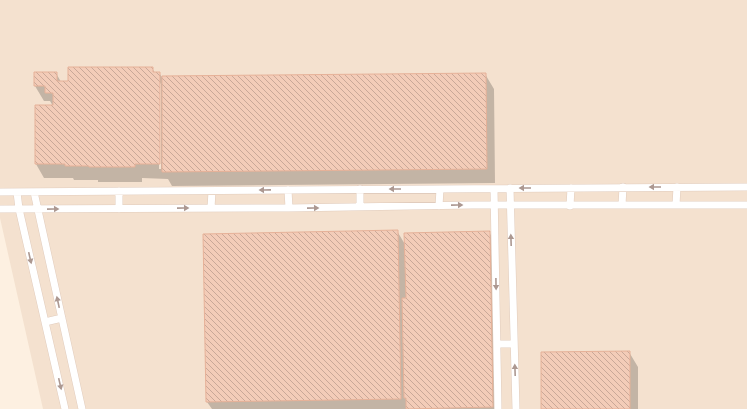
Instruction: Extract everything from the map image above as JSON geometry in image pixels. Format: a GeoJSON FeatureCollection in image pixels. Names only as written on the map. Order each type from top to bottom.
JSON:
{"type":"FeatureCollection","features":[{"type":"Feature","properties":{"kind":"lane"},"geometry":{"type":"LineString","coordinates":[[0,192],[747,186]]}},
{"type":"Feature","properties":{"kind":"lane"},"geometry":{"type":"LineString","coordinates":[[622,205],[623,187]]}},
{"type":"Feature","properties":{"kind":"lane"},"geometry":{"type":"LineString","coordinates":[[676,205],[677,187]]}},
{"type":"Feature","properties":{"kind":"lane"},"geometry":{"type":"LineString","coordinates":[[510,188],[516,409]]}},
{"type":"Feature","properties":{"kind":"lane"},"geometry":{"type":"LineString","coordinates":[[570,206],[571,188]]}},
{"type":"Feature","properties":{"kind":"lane"},"geometry":{"type":"LineString","coordinates":[[439,206],[440,189]]}},
{"type":"Feature","properties":{"kind":"lane"},"geometry":{"type":"LineString","coordinates":[[494,189],[498,409]]}},
{"type":"Feature","properties":{"kind":"lane"},"geometry":{"type":"LineString","coordinates":[[288,190],[289,208]]}},
{"type":"Feature","properties":{"kind":"lane"},"geometry":{"type":"LineString","coordinates":[[360,190],[360,207]]}},
{"type":"Feature","properties":{"kind":"lane"},"geometry":{"type":"LineString","coordinates":[[211,208],[212,191]]}},
{"type":"Feature","properties":{"kind":"lane"},"geometry":{"type":"LineString","coordinates":[[17,192],[18,209],[65,409]]}},
{"type":"Feature","properties":{"kind":"lane"},"geometry":{"type":"LineString","coordinates":[[34,192],[82,409]]}},
{"type":"Feature","properties":{"kind":"lane"},"geometry":{"type":"LineString","coordinates":[[119,192],[119,209]]}},
{"type":"Feature","properties":{"kind":"lane"},"geometry":{"type":"LineString","coordinates":[[0,209],[38,210],[747,205]]}},
{"type":"Feature","properties":{"kind":"lane"},"geometry":{"type":"LineString","coordinates":[[45,322],[62,318]]}},
{"type":"Feature","properties":{"kind":"lane"},"geometry":{"type":"LineString","coordinates":[[497,344],[514,344]]}},
{"type":"Feature","properties":{"kind":"shaded area"},"geometry":{"type":"Polygon","coordinates":[[[0,0],[747,0],[747,409],[43,409],[0,218],[0,0]]]}},
{"type":"Feature","properties":{"kind":"building"},"geometry":{"type":"Polygon","coordinates":[[[68,67],[153,67],[153,72],[160,72],[160,164],[135,164],[135,167],[89,167],[65,166],[65,164],[35,164],[35,105],[53,105],[53,93],[45,93],[45,86],[34,86],[34,72],[57,72],[57,81],[68,81],[68,67]]]}},
{"type":"Feature","properties":{"kind":"building"},"geometry":{"type":"Polygon","coordinates":[[[486,73],[487,169],[162,172],[162,76],[486,73]]]}},
{"type":"Feature","properties":{"kind":"building"},"geometry":{"type":"Polygon","coordinates":[[[398,230],[401,399],[206,402],[203,234],[398,230]]]}},
{"type":"Feature","properties":{"kind":"building"},"geometry":{"type":"Polygon","coordinates":[[[490,231],[493,407],[406,409],[406,398],[404,398],[402,298],[406,298],[404,233],[490,231]]]}},
{"type":"Feature","properties":{"kind":"building"},"geometry":{"type":"Polygon","coordinates":[[[630,351],[630,409],[541,409],[541,352],[630,351]]]}}]}
